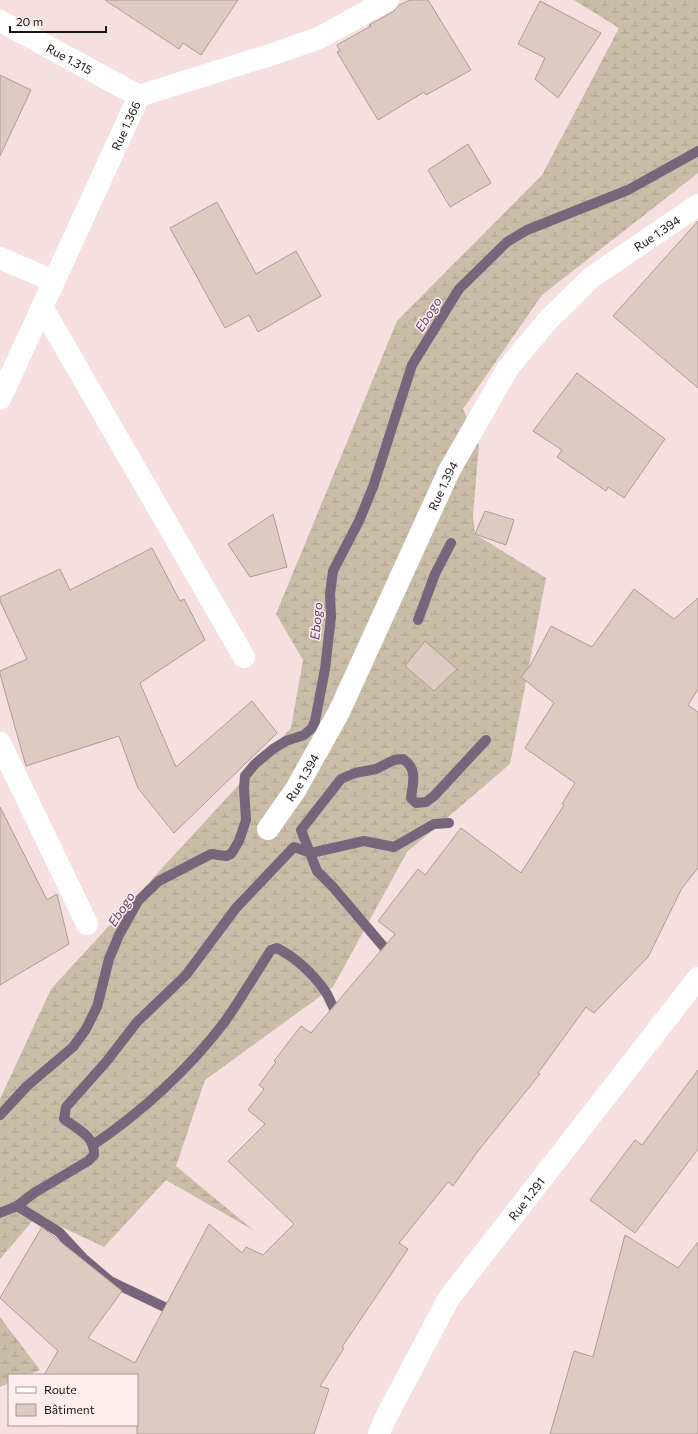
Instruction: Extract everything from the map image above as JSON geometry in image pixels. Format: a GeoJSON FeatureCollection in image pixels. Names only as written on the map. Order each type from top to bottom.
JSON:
{"type":"FeatureCollection","features":[{"type":"Feature","properties":{"kind":"street","name":"Rue 1.366"},"geometry":{"type":"LineString","coordinates":[[0,399],[139,96],[319,38],[388,0]]}},
{"type":"Feature","properties":{"kind":"street","name":"Rue 1.315"},"geometry":{"type":"LineString","coordinates":[[0,22],[139,96]]}},
{"type":"Feature","properties":{"kind":"street","name":"Rue 1.394"},"geometry":{"type":"LineString","coordinates":[[268,829],[296,789],[339,712],[450,471],[508,368],[549,319],[592,277],[698,205]]}},
{"type":"Feature","properties":{"kind":"street"},"geometry":{"type":"LineString","coordinates":[[0,258],[54,281]]}},
{"type":"Feature","properties":{"kind":"street"},"geometry":{"type":"LineString","coordinates":[[42,307],[244,657]]}},
{"type":"Feature","properties":{"kind":"street"},"geometry":{"type":"LineString","coordinates":[[0,742],[87,924]]}},
{"type":"Feature","properties":{"kind":"street","name":"Rue 1.291"},"geometry":{"type":"LineString","coordinates":[[379,1434],[384,1421],[449,1298],[698,978]]}},
{"type":"Feature","properties":{"kind":"green space"},"geometry":{"type":"Polygon","coordinates":[[[574,0],[698,0],[698,173],[542,295],[463,409],[479,445],[473,515],[475,534],[546,578],[510,764],[407,852],[333,987],[205,1080],[176,1166],[253,1230],[166,1180],[104,1247],[62,1227],[34,1219],[0,1259],[0,1099],[51,989],[291,728],[303,660],[276,614],[397,321],[542,175],[619,28],[574,0]]]}},
{"type":"Feature","properties":{"kind":"green space"},"geometry":{"type":"Polygon","coordinates":[[[0,1317],[40,1370],[30,1374],[8,1374],[8,1383],[0,1387],[0,1317]]]}},
{"type":"Feature","properties":{"kind":"building"},"geometry":{"type":"Polygon","coordinates":[[[105,0],[238,0],[201,55],[183,43],[179,49],[105,0]]]}},
{"type":"Feature","properties":{"kind":"building"},"geometry":{"type":"Polygon","coordinates":[[[410,0],[428,0],[471,70],[426,95],[424,92],[378,120],[337,52],[340,51],[337,45],[371,26],[369,25],[394,11],[399,5],[410,0]]]}},
{"type":"Feature","properties":{"kind":"building"},"geometry":{"type":"Polygon","coordinates":[[[540,1],[601,33],[558,98],[535,79],[545,58],[518,44],[540,1]]]}},
{"type":"Feature","properties":{"kind":"building"},"geometry":{"type":"Polygon","coordinates":[[[0,75],[31,90],[0,156],[0,75]]]}},
{"type":"Feature","properties":{"kind":"building"},"geometry":{"type":"Polygon","coordinates":[[[468,144],[491,183],[450,207],[428,170],[468,144]]]}},
{"type":"Feature","properties":{"kind":"building"},"geometry":{"type":"Polygon","coordinates":[[[217,202],[256,274],[296,251],[321,296],[258,332],[249,315],[225,328],[170,228],[217,202]]]}},
{"type":"Feature","properties":{"kind":"building"},"geometry":{"type":"Polygon","coordinates":[[[698,221],[698,388],[613,316],[698,221]]]}},
{"type":"Feature","properties":{"kind":"building"},"geometry":{"type":"Polygon","coordinates":[[[577,373],[665,439],[624,498],[608,487],[606,491],[557,457],[562,450],[533,431],[577,373]]]}},
{"type":"Feature","properties":{"kind":"building"},"geometry":{"type":"Polygon","coordinates":[[[485,511],[514,520],[506,545],[475,534],[485,511]]]}},
{"type":"Feature","properties":{"kind":"building"},"geometry":{"type":"Polygon","coordinates":[[[273,514],[287,567],[250,577],[228,544],[273,514]]]}},
{"type":"Feature","properties":{"kind":"building"},"geometry":{"type":"Polygon","coordinates":[[[152,548],[180,601],[184,599],[205,640],[140,683],[176,767],[252,701],[277,733],[174,833],[138,788],[119,736],[26,766],[0,674],[0,671],[27,659],[0,601],[0,597],[60,569],[70,590],[152,548]]]}},
{"type":"Feature","properties":{"kind":"building"},"geometry":{"type":"Polygon","coordinates":[[[634,589],[674,619],[698,598],[698,689],[688,705],[698,712],[698,868],[682,888],[648,957],[594,1013],[586,1007],[538,1073],[540,1074],[478,1151],[453,1186],[448,1182],[399,1243],[408,1249],[342,1347],[344,1348],[320,1386],[329,1389],[314,1434],[137,1434],[138,1374],[45,1374],[58,1351],[0,1298],[42,1227],[122,1291],[88,1338],[135,1363],[209,1224],[242,1253],[246,1247],[263,1255],[294,1224],[228,1161],[265,1124],[248,1110],[264,1089],[259,1085],[276,1062],[274,1061],[301,1026],[311,1033],[395,934],[378,921],[418,869],[425,875],[461,828],[521,873],[564,805],[562,804],[575,783],[525,748],[554,703],[521,677],[530,666],[551,626],[592,647],[634,589]]]}},
{"type":"Feature","properties":{"kind":"building"},"geometry":{"type":"Polygon","coordinates":[[[425,641],[457,669],[434,691],[405,666],[425,641]]]}},
{"type":"Feature","properties":{"kind":"building"},"geometry":{"type":"Polygon","coordinates":[[[0,807],[47,900],[57,894],[69,944],[0,985],[0,807]]]}},
{"type":"Feature","properties":{"kind":"building"},"geometry":{"type":"Polygon","coordinates":[[[698,1070],[698,1149],[635,1233],[590,1200],[635,1140],[642,1145],[698,1070]]]}},
{"type":"Feature","properties":{"kind":"building"},"geometry":{"type":"Polygon","coordinates":[[[625,1235],[678,1268],[698,1242],[698,1434],[550,1434],[574,1351],[593,1357],[625,1235]]]}},
{"type":"Feature","properties":{"kind":"waterway","name":"Ebogo"},"geometry":{"type":"LineString","coordinates":[[0,1115],[27,1086],[73,1047],[86,1029],[97,1007],[109,959],[119,935],[138,901],[159,881],[211,854],[226,856],[231,854],[239,841],[246,820],[244,788],[245,776],[255,764],[273,749],[286,741],[304,735],[312,728],[315,721],[325,669],[331,617],[330,594],[333,571],[359,521],[373,487],[412,365],[459,289],[507,242],[527,230],[628,190],[698,151]]}},
{"type":"Feature","properties":{"kind":"waterway"},"geometry":{"type":"LineString","coordinates":[[418,620],[435,574],[451,543]]}},
{"type":"Feature","properties":{"kind":"waterway"},"geometry":{"type":"LineString","coordinates":[[393,957],[333,887],[317,871],[301,830],[341,779],[355,773],[376,769],[394,760],[403,759],[411,767],[413,772],[411,798],[416,803],[426,802],[434,796],[486,740]]}},
{"type":"Feature","properties":{"kind":"waterway"},"geometry":{"type":"LineString","coordinates":[[0,1213],[17,1206],[34,1193],[88,1161],[94,1155],[94,1148],[88,1138],[64,1119],[66,1107],[106,1062],[137,1022],[186,975],[236,908],[294,847],[311,853],[364,841],[394,847],[434,824],[449,823]]}},
{"type":"Feature","properties":{"kind":"waterway"},"geometry":{"type":"LineString","coordinates":[[93,1145],[130,1118],[165,1088],[197,1055],[212,1038],[238,1003],[271,950],[277,948],[284,952],[310,973],[325,991],[340,1018]]}},
{"type":"Feature","properties":{"kind":"waterway"},"geometry":{"type":"LineString","coordinates":[[17,1206],[59,1232],[83,1258],[110,1281],[177,1313]]}}]}
